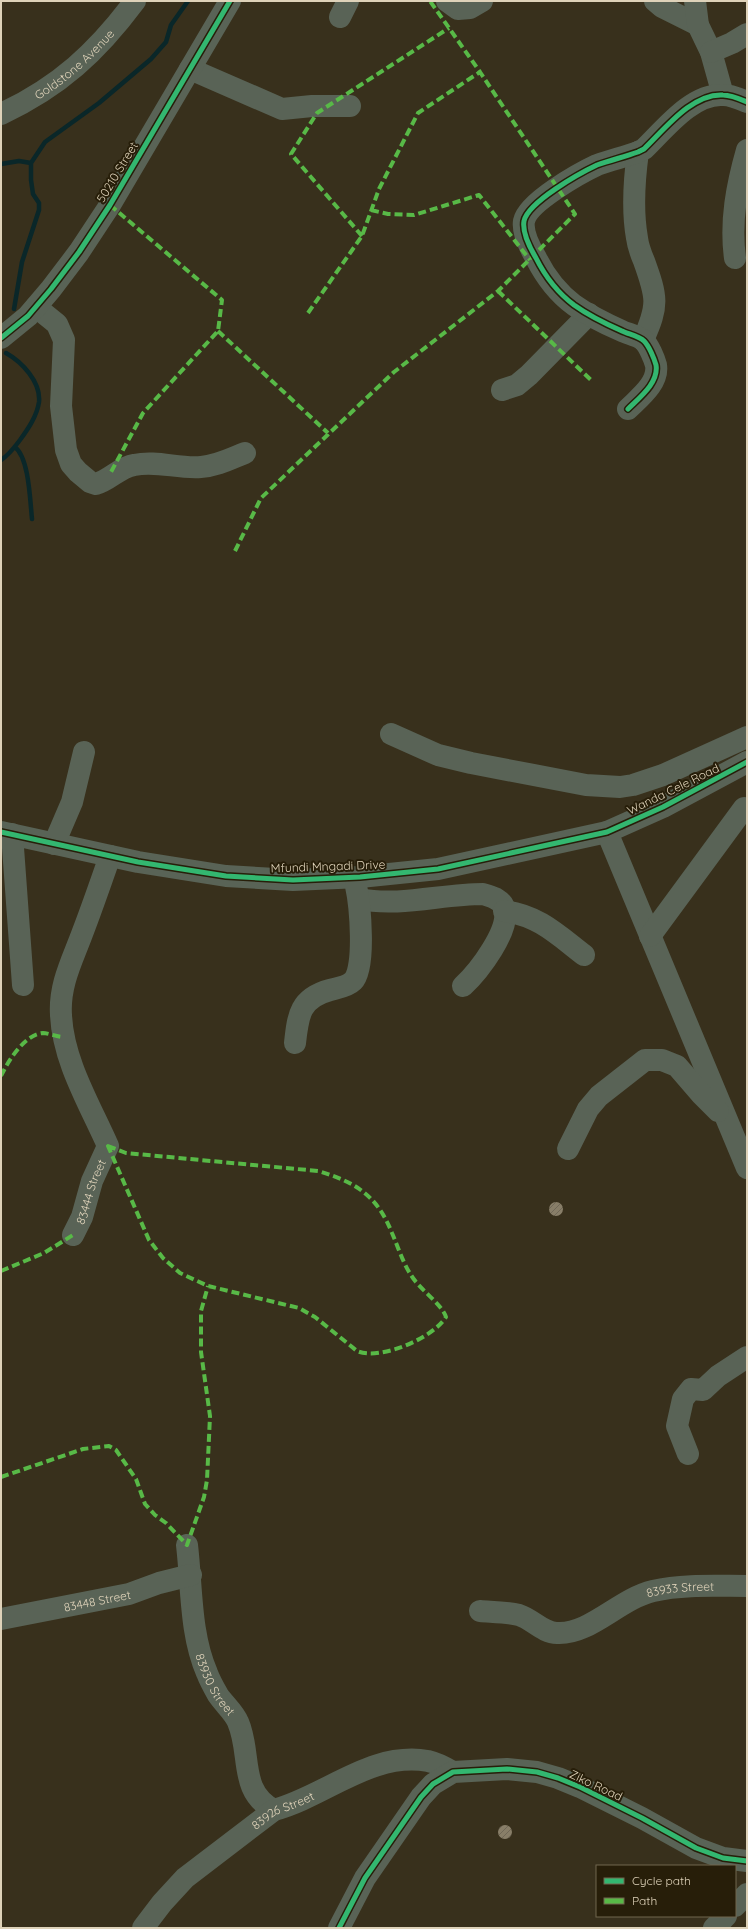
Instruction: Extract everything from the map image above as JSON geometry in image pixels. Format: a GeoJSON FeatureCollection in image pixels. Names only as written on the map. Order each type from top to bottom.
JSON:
{"type":"FeatureCollection","features":[{"type":"Feature","properties":{"kind":"street","name":"Goldstone Avenue"},"geometry":{"type":"LineString","coordinates":[[1,114],[28,102],[58,82],[87,57],[114,29],[135,1]]}},
{"type":"Feature","properties":{"kind":"street","name":"50210 Street"},"geometry":{"type":"LineString","coordinates":[[1,338],[28,316],[79,252],[110,205],[230,1]]}},
{"type":"Feature","properties":{"kind":"street"},"geometry":{"type":"LineString","coordinates":[[655,1],[698,25]]}},
{"type":"Feature","properties":{"kind":"street"},"geometry":{"type":"LineString","coordinates":[[695,1],[698,25],[711,52],[723,95]]}},
{"type":"Feature","properties":{"kind":"street"},"geometry":{"type":"LineString","coordinates":[[711,52],[732,44],[747,34]]}},
{"type":"Feature","properties":{"kind":"street"},"geometry":{"type":"LineString","coordinates":[[190,69],[282,109],[312,106],[350,106]]}},
{"type":"Feature","properties":{"kind":"street"},"geometry":{"type":"LineString","coordinates":[[628,409],[645,393],[656,375],[654,361],[643,340],[589,314],[565,297],[547,276],[530,246],[525,234],[525,219],[532,208],[557,188],[595,166],[638,152],[683,111],[700,101],[723,95],[747,102]]}},
{"type":"Feature","properties":{"kind":"street"},"geometry":{"type":"LineString","coordinates":[[735,258],[732,226],[741,171],[747,150]]}},
{"type":"Feature","properties":{"kind":"street"},"geometry":{"type":"LineString","coordinates":[[638,152],[634,192],[635,227],[637,240],[656,298],[651,323],[643,340]]}},
{"type":"Feature","properties":{"kind":"street"},"geometry":{"type":"LineString","coordinates":[[36,307],[57,324],[64,340],[61,406],[63,438],[71,464],[84,479],[96,484],[108,479],[125,468],[141,464],[164,463],[190,467],[215,465],[245,453]]}},
{"type":"Feature","properties":{"kind":"street"},"geometry":{"type":"LineString","coordinates":[[502,390],[517,385],[529,375],[589,314]]}},
{"type":"Feature","properties":{"kind":"street"},"geometry":{"type":"LineString","coordinates":[[391,734],[438,755],[470,764],[586,785],[620,787],[638,784],[663,775],[747,737]]}},
{"type":"Feature","properties":{"kind":"street"},"geometry":{"type":"LineString","coordinates":[[54,844],[72,802],[84,752]]}},
{"type":"Feature","properties":{"kind":"street","name":"Wanda Cele Road"},"geometry":{"type":"LineString","coordinates":[[607,832],[663,808],[747,762]]}},
{"type":"Feature","properties":{"kind":"street"},"geometry":{"type":"LineString","coordinates":[[650,936],[744,808]]}},
{"type":"Feature","properties":{"kind":"street"},"geometry":{"type":"LineString","coordinates":[[607,832],[726,1118]]}},
{"type":"Feature","properties":{"kind":"street","name":"Mfundi Mngadi Drive"},"geometry":{"type":"LineString","coordinates":[[7,833],[110,856],[226,876],[293,880],[357,888],[607,832]]}},
{"type":"Feature","properties":{"kind":"street"},"geometry":{"type":"LineString","coordinates":[[7,833],[24,985]]}},
{"type":"Feature","properties":{"kind":"street","name":"83444 Street"},"geometry":{"type":"LineString","coordinates":[[72,1235],[82,1217],[92,1181],[108,1146],[82,1089],[70,1058],[61,1016],[61,995],[67,969],[110,856]]}},
{"type":"Feature","properties":{"kind":"street"},"geometry":{"type":"LineString","coordinates":[[357,888],[373,901],[406,901],[483,894],[495,898],[501,902],[504,911],[503,926],[496,944],[480,968],[463,986]]}},
{"type":"Feature","properties":{"kind":"street"},"geometry":{"type":"LineString","coordinates":[[295,1043],[297,1020],[302,1008],[308,1001],[323,992],[352,982],[356,977],[360,962],[361,920],[357,888]]}},
{"type":"Feature","properties":{"kind":"street"},"geometry":{"type":"LineString","coordinates":[[504,911],[520,913],[540,922],[584,955]]}},
{"type":"Feature","properties":{"kind":"street"},"geometry":{"type":"LineString","coordinates":[[568,1149],[588,1109],[598,1096],[645,1060],[662,1060],[678,1066],[702,1095],[741,1135],[747,1168]]}},
{"type":"Feature","properties":{"kind":"street"},"geometry":{"type":"LineString","coordinates":[[688,1454],[677,1426],[683,1399],[691,1389],[703,1390],[718,1376],[747,1357]]}},
{"type":"Feature","properties":{"kind":"street","name":"83930 Street"},"geometry":{"type":"LineString","coordinates":[[187,1545],[191,1575],[195,1635],[207,1673],[218,1694],[238,1721],[252,1788],[258,1799],[274,1810]]}},
{"type":"Feature","properties":{"kind":"street","name":"83448 Street"},"geometry":{"type":"LineString","coordinates":[[1,1619],[130,1594],[159,1583],[191,1575]]}},
{"type":"Feature","properties":{"kind":"street","name":"83933 Street"},"geometry":{"type":"LineString","coordinates":[[480,1611],[519,1615],[556,1634],[577,1630],[590,1625],[616,1607],[653,1591],[692,1587],[747,1586]]}},
{"type":"Feature","properties":{"kind":"street","name":"83926 Street"},"geometry":{"type":"LineString","coordinates":[[143,1928],[162,1903],[185,1878],[274,1810],[290,1806],[348,1777],[390,1761],[429,1761],[453,1772]]}},
{"type":"Feature","properties":{"kind":"street","name":"Ziko Road"},"geometry":{"type":"LineString","coordinates":[[340,1928],[365,1878],[421,1797],[433,1784],[453,1772],[507,1769],[537,1772],[558,1778],[601,1797],[696,1848],[723,1858],[747,1861]]}},
{"type":"Feature","properties":{"kind":"street"},"geometry":{"type":"LineString","coordinates":[[736,1905],[747,1894]]}},
{"type":"Feature","properties":{"kind":"street"},"geometry":{"type":"LineString","coordinates":[[714,1928],[725,1917]]}},
{"type":"Feature","properties":{"kind":"building"},"geometry":{"type":"Polygon","coordinates":[[[553,1202],[559,1202],[563,1206],[563,1212],[559,1216],[553,1216],[549,1212],[549,1206],[553,1202]]]}},
{"type":"Feature","properties":{"kind":"building"},"geometry":{"type":"Polygon","coordinates":[[[502,1825],[508,1825],[512,1829],[512,1835],[508,1839],[502,1839],[498,1835],[498,1829],[502,1825]]]}},
{"type":"Feature","properties":{"kind":"waterway"},"geometry":{"type":"LineString","coordinates":[[14,309],[22,262],[39,210],[39,203],[33,194],[31,163],[45,142],[99,103],[151,59],[166,42],[171,25],[188,1]]}},
{"type":"Feature","properties":{"kind":"waterway"},"geometry":{"type":"LineString","coordinates":[[1,164],[19,161],[31,163]]}},
{"type":"Feature","properties":{"kind":"waterway"},"geometry":{"type":"LineString","coordinates":[[1,460],[18,443],[26,431],[34,417],[39,402],[39,395],[34,380],[24,367],[6,353]]}},
{"type":"Feature","properties":{"kind":"waterway"},"geometry":{"type":"LineString","coordinates":[[15,447],[20,452],[26,470],[32,519]]}},
{"type":"Feature","properties":{"kind":"marked path"},"geometry":{"type":"LineString","coordinates":[[235,551],[261,498],[394,372],[498,291],[575,214],[480,72],[430,1]]}},
{"type":"Feature","properties":{"kind":"marked path"},"geometry":{"type":"LineString","coordinates":[[362,236],[291,154],[317,113],[449,28]]}},
{"type":"Feature","properties":{"kind":"marked path"},"geometry":{"type":"LineString","coordinates":[[308,313],[362,236],[379,189],[418,113],[480,72]]}},
{"type":"Feature","properties":{"kind":"marked path"},"geometry":{"type":"LineString","coordinates":[[371,210],[388,214],[414,215],[479,195],[530,260]]}},
{"type":"Feature","properties":{"kind":"marked path"},"geometry":{"type":"LineString","coordinates":[[110,205],[222,300],[218,331],[143,413],[111,472]]}},
{"type":"Feature","properties":{"kind":"marked path"},"geometry":{"type":"LineString","coordinates":[[498,291],[592,381]]}},
{"type":"Feature","properties":{"kind":"marked path"},"geometry":{"type":"LineString","coordinates":[[218,331],[328,433]]}},
{"type":"Feature","properties":{"kind":"marked path"},"geometry":{"type":"LineString","coordinates":[[1,1076],[18,1049],[30,1038],[43,1033],[64,1037]]}},
{"type":"Feature","properties":{"kind":"marked path"},"geometry":{"type":"LineString","coordinates":[[108,1146],[126,1153],[318,1171],[354,1185],[372,1200],[379,1209],[386,1220],[411,1275],[419,1286],[440,1307],[446,1317],[430,1333],[405,1346],[379,1353],[367,1353],[357,1351],[315,1317],[299,1308],[208,1286],[180,1273],[163,1258],[149,1240],[108,1146]]}},
{"type":"Feature","properties":{"kind":"marked path"},"geometry":{"type":"LineString","coordinates":[[1,1271],[44,1253],[73,1235]]}},
{"type":"Feature","properties":{"kind":"marked path"},"geometry":{"type":"LineString","coordinates":[[1,1477],[83,1449],[109,1446],[116,1450],[136,1479],[145,1504],[187,1545],[204,1497],[207,1480],[210,1416],[201,1352],[201,1311],[208,1286]]}},
{"type":"Feature","properties":{"kind":"cycle path"},"geometry":{"type":"LineString","coordinates":[[1,338],[28,316],[79,252],[110,205],[230,1]]}},
{"type":"Feature","properties":{"kind":"cycle path"},"geometry":{"type":"LineString","coordinates":[[628,409],[647,390],[656,372],[656,365],[653,356],[646,343],[636,336],[624,332],[591,316],[574,305],[557,290],[531,250],[525,235],[524,221],[528,213],[544,197],[579,174],[597,165],[644,149],[679,114],[700,100],[712,96],[723,95],[732,96],[747,102]]}},
{"type":"Feature","properties":{"kind":"cycle path"},"geometry":{"type":"LineString","coordinates":[[1,832],[138,862],[226,876],[293,880],[360,877],[438,869],[607,832],[663,807],[747,762]]}},
{"type":"Feature","properties":{"kind":"cycle path"},"geometry":{"type":"LineString","coordinates":[[339,1928],[365,1878],[421,1797],[433,1784],[453,1772],[507,1769],[537,1772],[558,1778],[580,1787],[642,1818],[696,1848],[723,1858],[747,1861]]}}]}
